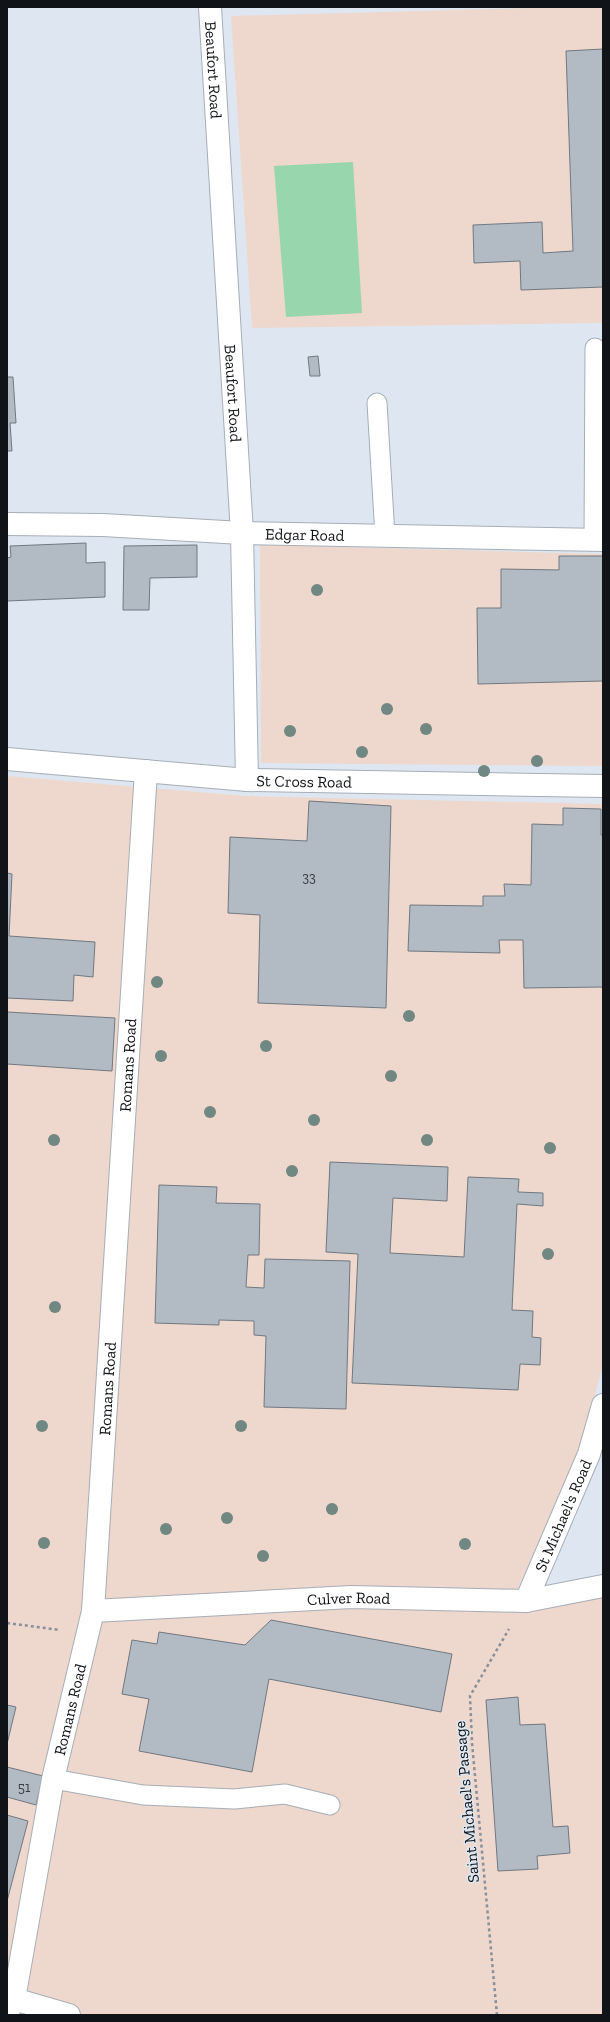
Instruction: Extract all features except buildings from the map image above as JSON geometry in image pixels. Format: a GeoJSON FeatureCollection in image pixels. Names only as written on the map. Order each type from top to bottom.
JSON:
{"type":"FeatureCollection","features":[{"type":"Feature","properties":{"kind":"street","name":"Beaufort Road"},"geometry":{"type":"LineString","coordinates":[[210,7],[242,533],[247,780]]}},
{"type":"Feature","properties":{"kind":"street","name":"Edgar Road"},"geometry":{"type":"LineString","coordinates":[[7,524],[103,525],[242,533],[598,540]]}},
{"type":"Feature","properties":{"kind":"street","name":"St Cross Road"},"geometry":{"type":"LineString","coordinates":[[7,760],[247,780],[603,786]]}},
{"type":"Feature","properties":{"kind":"street","name":"Romans Road"},"geometry":{"type":"LineString","coordinates":[[10,2004],[53,1778],[93,1611],[146,771]]}},
{"type":"Feature","properties":{"kind":"street","name":"St Michael's Road"},"geometry":{"type":"LineString","coordinates":[[526,1601],[589,1454],[603,1405]]}},
{"type":"Feature","properties":{"kind":"street","name":"Culver Road"},"geometry":{"type":"LineString","coordinates":[[93,1611],[351,1597],[526,1601],[603,1586]]}},
{"type":"Feature","properties":{"kind":"street"},"geometry":{"type":"LineString","coordinates":[[10,2004],[69,2015]]}},
{"type":"Feature","properties":{"kind":"lane"},"geometry":{"type":"LineString","coordinates":[[595,348],[598,540]]}},
{"type":"Feature","properties":{"kind":"lane"},"geometry":{"type":"LineString","coordinates":[[377,403],[385,536]]}},
{"type":"Feature","properties":{"kind":"lane"},"geometry":{"type":"LineString","coordinates":[[53,1778],[143,1795],[234,1800],[285,1794],[330,1805]]}},
{"type":"Feature","properties":{"kind":"path","name":"Saint Michael's Passage"},"geometry":{"type":"LineString","coordinates":[[496,2015],[472,1743],[470,1696],[526,1601]]}},
{"type":"Feature","properties":{"kind":"path"},"geometry":{"type":"LineString","coordinates":[[7,1623],[88,1634]]}},
{"type":"Feature","properties":{"kind":"shaded area"},"geometry":{"type":"Polygon","coordinates":[[[603,7],[603,323],[252,328],[231,16],[603,7]]]}},
{"type":"Feature","properties":{"kind":"shaded area"},"geometry":{"type":"Polygon","coordinates":[[[260,545],[603,554],[603,766],[261,763],[260,545]]]}},
{"type":"Feature","properties":{"kind":"shaded area"},"geometry":{"type":"Polygon","coordinates":[[[7,776],[246,796],[603,804],[603,1365],[579,1452],[509,1608],[603,1592],[603,2015],[7,2015],[7,776]]]}},
{"type":"Feature","properties":{"kind":"green space"},"geometry":{"type":"Polygon","coordinates":[[[353,162],[362,313],[286,317],[274,166],[353,162]]]}}]}
